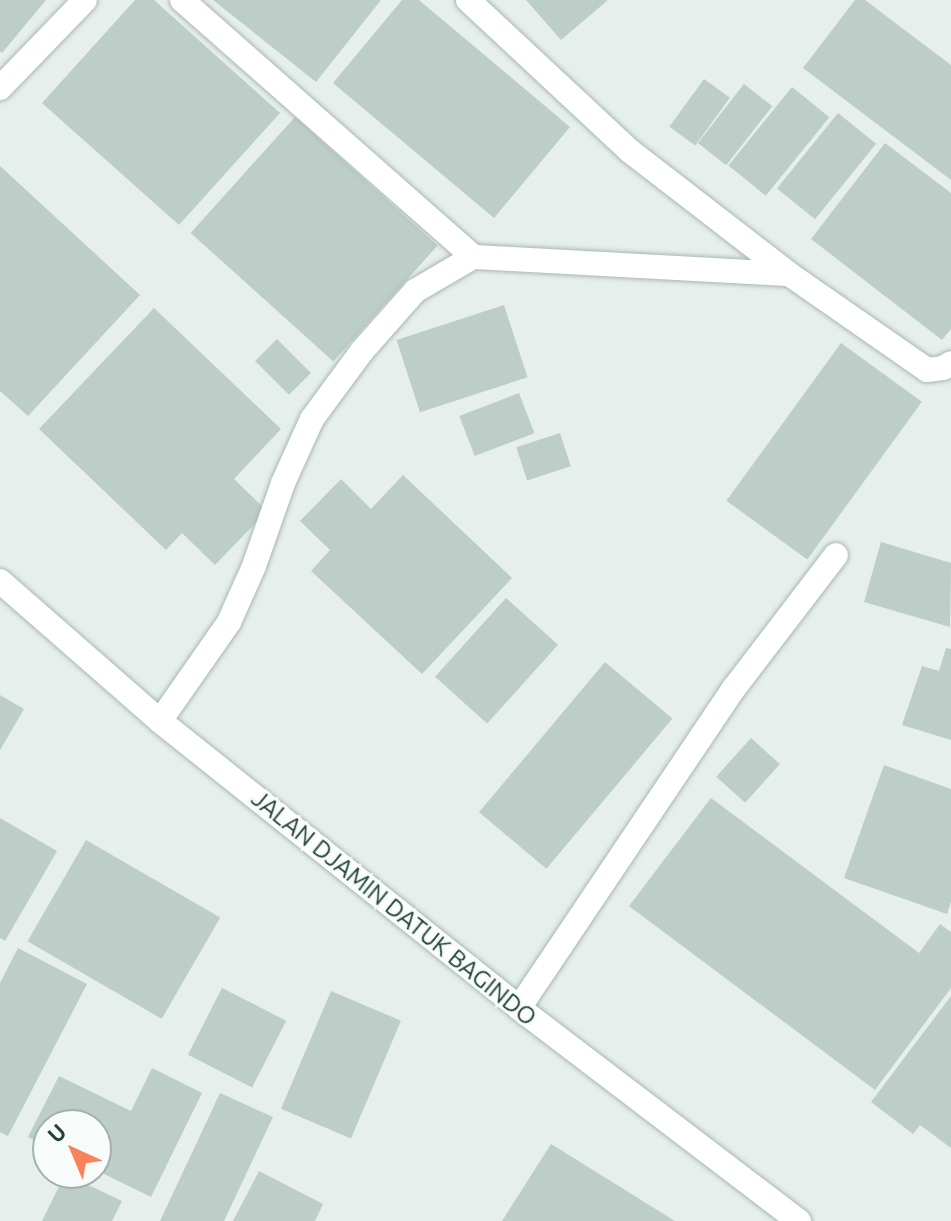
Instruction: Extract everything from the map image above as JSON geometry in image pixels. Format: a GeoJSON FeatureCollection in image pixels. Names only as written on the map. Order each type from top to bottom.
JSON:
{"type":"FeatureCollection","features":[{"type":"Feature","properties":{"kind":"street"},"geometry":{"type":"LineString","coordinates":[[0,88],[85,0]]}},
{"type":"Feature","properties":{"kind":"street"},"geometry":{"type":"LineString","coordinates":[[182,0],[473,257]]}},
{"type":"Feature","properties":{"kind":"street"},"geometry":{"type":"LineString","coordinates":[[468,0],[630,151],[789,274],[927,370],[943,368],[951,363]]}},
{"type":"Feature","properties":{"kind":"street"},"geometry":{"type":"LineString","coordinates":[[160,721],[229,622],[254,566],[283,483],[312,419],[362,351],[415,291],[473,257],[789,274]]}},
{"type":"Feature","properties":{"kind":"street"},"geometry":{"type":"LineString","coordinates":[[519,1008],[735,687],[836,555]]}},
{"type":"Feature","properties":{"kind":"street","name":"JALAN DJAMIN DATUK BAGINDO"},"geometry":{"type":"LineString","coordinates":[[0,581],[160,721],[519,1008],[799,1221]]}},
{"type":"Feature","properties":{"kind":"building"},"geometry":{"type":"Polygon","coordinates":[[[0,0],[46,0],[2,53],[0,51],[0,0]]]}},
{"type":"Feature","properties":{"kind":"building"},"geometry":{"type":"Polygon","coordinates":[[[135,0],[154,0],[280,113],[179,225],[42,103],[135,0]]]}},
{"type":"Feature","properties":{"kind":"building"},"geometry":{"type":"Polygon","coordinates":[[[213,0],[381,0],[316,82],[213,0]]]}},
{"type":"Feature","properties":{"kind":"building"},"geometry":{"type":"Polygon","coordinates":[[[402,0],[419,0],[570,127],[494,218],[333,83],[402,0]]]}},
{"type":"Feature","properties":{"kind":"building"},"geometry":{"type":"Polygon","coordinates":[[[526,0],[608,0],[561,40],[526,0]]]}},
{"type":"Feature","properties":{"kind":"building"},"geometry":{"type":"Polygon","coordinates":[[[855,0],[865,0],[951,65],[951,180],[803,68],[855,0]]]}},
{"type":"Feature","properties":{"kind":"building"},"geometry":{"type":"Polygon","coordinates":[[[704,79],[730,98],[695,146],[669,127],[704,79]]]}},
{"type":"Feature","properties":{"kind":"building"},"geometry":{"type":"Polygon","coordinates":[[[744,84],[772,106],[726,165],[698,143],[744,84]]]}},
{"type":"Feature","properties":{"kind":"building"},"geometry":{"type":"Polygon","coordinates":[[[792,87],[829,117],[766,196],[728,165],[792,87]]]}},
{"type":"Feature","properties":{"kind":"building"},"geometry":{"type":"Polygon","coordinates":[[[838,113],[876,144],[815,219],[777,188],[838,113]]]}},
{"type":"Feature","properties":{"kind":"building"},"geometry":{"type":"Polygon","coordinates":[[[295,117],[438,245],[333,361],[191,233],[295,117]]]}},
{"type":"Feature","properties":{"kind":"building"},"geometry":{"type":"Polygon","coordinates":[[[885,143],[951,193],[951,329],[942,340],[811,239],[885,143]]]}},
{"type":"Feature","properties":{"kind":"building"},"geometry":{"type":"Polygon","coordinates":[[[0,166],[140,295],[28,416],[0,391],[0,166]]]}},
{"type":"Feature","properties":{"kind":"building"},"geometry":{"type":"Polygon","coordinates":[[[504,305],[527,377],[420,412],[397,340],[504,305]]]}},
{"type":"Feature","properties":{"kind":"building"},"geometry":{"type":"Polygon","coordinates":[[[154,308],[281,429],[234,479],[267,511],[215,565],[182,533],[166,550],[39,429],[154,308]]]}},
{"type":"Feature","properties":{"kind":"building"},"geometry":{"type":"Polygon","coordinates":[[[277,339],[311,373],[289,395],[255,361],[277,339]]]}},
{"type":"Feature","properties":{"kind":"building"},"geometry":{"type":"Polygon","coordinates":[[[841,343],[922,402],[807,560],[726,501],[841,343]]]}},
{"type":"Feature","properties":{"kind":"building"},"geometry":{"type":"Polygon","coordinates":[[[519,393],[534,433],[475,456],[459,416],[519,393]]]}},
{"type":"Feature","properties":{"kind":"building"},"geometry":{"type":"Polygon","coordinates":[[[560,433],[571,466],[527,481],[516,447],[560,433]]]}},
{"type":"Feature","properties":{"kind":"building"},"geometry":{"type":"Polygon","coordinates":[[[403,475],[512,578],[422,674],[311,571],[330,550],[300,521],[341,479],[371,509],[403,475]]]}},
{"type":"Feature","properties":{"kind":"building"},"geometry":{"type":"Polygon","coordinates":[[[881,542],[951,563],[950,627],[864,602],[881,542]]]}},
{"type":"Feature","properties":{"kind":"building"},"geometry":{"type":"Polygon","coordinates":[[[506,598],[558,645],[487,724],[435,677],[506,598]]]}},
{"type":"Feature","properties":{"kind":"building"},"geometry":{"type":"Polygon","coordinates":[[[946,648],[951,649],[951,740],[902,725],[922,666],[939,671],[946,648]]]}},
{"type":"Feature","properties":{"kind":"building"},"geometry":{"type":"Polygon","coordinates":[[[605,662],[672,719],[546,869],[479,812],[605,662]]]}},
{"type":"Feature","properties":{"kind":"building"},"geometry":{"type":"Polygon","coordinates":[[[0,695],[24,709],[0,750],[0,695]]]}},
{"type":"Feature","properties":{"kind":"building"},"geometry":{"type":"Polygon","coordinates":[[[751,738],[780,764],[745,803],[716,777],[751,738]]]}},
{"type":"Feature","properties":{"kind":"building"},"geometry":{"type":"Polygon","coordinates":[[[884,765],[951,789],[951,902],[947,914],[844,878],[884,765]]]}},
{"type":"Feature","properties":{"kind":"building"},"geometry":{"type":"Polygon","coordinates":[[[711,798],[919,953],[940,924],[951,932],[951,988],[875,1090],[629,906],[711,798]]]}},
{"type":"Feature","properties":{"kind":"building"},"geometry":{"type":"Polygon","coordinates":[[[0,818],[57,851],[5,941],[0,938],[0,818]]]}},
{"type":"Feature","properties":{"kind":"building"},"geometry":{"type":"Polygon","coordinates":[[[86,840],[220,918],[162,1019],[28,941],[86,840]]]}},
{"type":"Feature","properties":{"kind":"building"},"geometry":{"type":"Polygon","coordinates":[[[18,948],[87,984],[8,1136],[0,1132],[0,983],[18,948]]]}},
{"type":"Feature","properties":{"kind":"building"},"geometry":{"type":"Polygon","coordinates":[[[222,988],[286,1021],[252,1088],[188,1055],[222,988]]]}},
{"type":"Feature","properties":{"kind":"building"},"geometry":{"type":"Polygon","coordinates":[[[331,991],[401,1021],[351,1139],[281,1109],[331,991]]]}},
{"type":"Feature","properties":{"kind":"building"},"geometry":{"type":"Polygon","coordinates":[[[951,996],[951,1148],[920,1125],[913,1134],[871,1102],[951,996]]]}},
{"type":"Feature","properties":{"kind":"building"},"geometry":{"type":"Polygon","coordinates":[[[152,1068],[202,1093],[151,1197],[112,1178],[112,1109],[42,1109],[59,1076],[131,1111],[152,1068]]]}},
{"type":"Feature","properties":{"kind":"building"},"geometry":{"type":"Polygon","coordinates":[[[220,1093],[273,1117],[224,1221],[160,1221],[220,1093]]]}},
{"type":"Feature","properties":{"kind":"building"},"geometry":{"type":"Polygon","coordinates":[[[551,1144],[675,1221],[502,1221],[551,1144]]]}},
{"type":"Feature","properties":{"kind":"building"},"geometry":{"type":"Polygon","coordinates":[[[259,1171],[323,1204],[315,1221],[233,1221],[259,1171]]]}},
{"type":"Feature","properties":{"kind":"building"},"geometry":{"type":"Polygon","coordinates":[[[58,1189],[97,1189],[122,1201],[112,1221],[42,1221],[58,1189]]]}}]}
